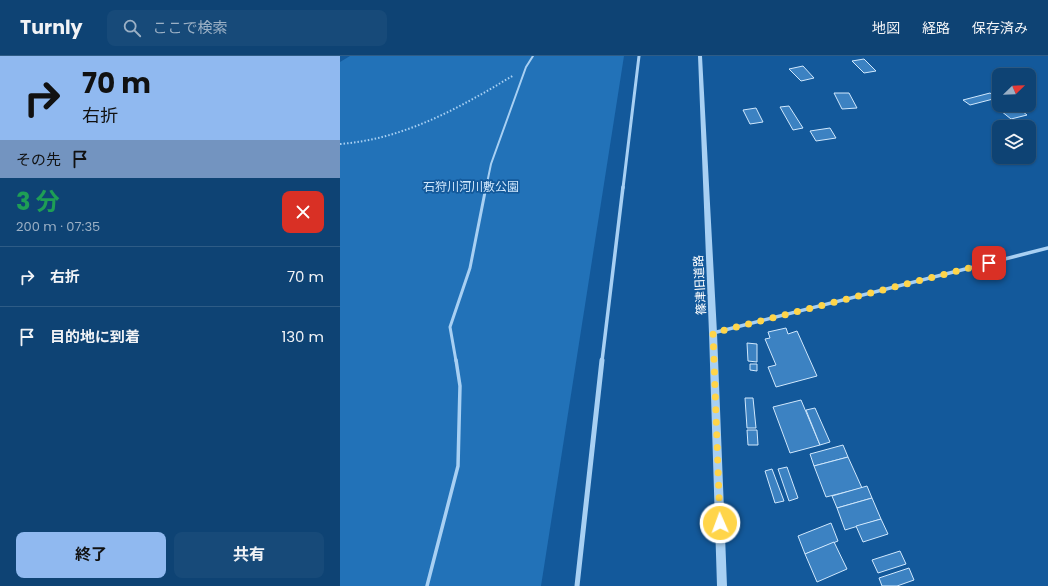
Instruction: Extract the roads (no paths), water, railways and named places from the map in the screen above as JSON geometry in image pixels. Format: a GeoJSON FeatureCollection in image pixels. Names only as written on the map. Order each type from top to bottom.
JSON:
{"type":"FeatureCollection","features":[{"type":"Feature","properties":{"kind":"street"},"geometry":{"type":"LineString","coordinates":[[578,586],[606,324],[639,56]]}},
{"type":"Feature","properties":{"kind":"street","name":"篠津旧道路"},"geometry":{"type":"LineString","coordinates":[[700,56],[713,333],[722,586]]}},
{"type":"Feature","properties":{"kind":"street"},"geometry":{"type":"LineString","coordinates":[[713,333],[1048,248]]}},
{"type":"Feature","properties":{"kind":"lane"},"geometry":{"type":"LineString","coordinates":[[427,586],[458,466],[460,386],[450,326],[470,268],[491,164],[526,67],[533,56]]}},
{"type":"Feature","properties":{"kind":"park label","name":"石狩川河川敷公園"},"geometry":{"type":"Point","coordinates":[471,187]}}]}
